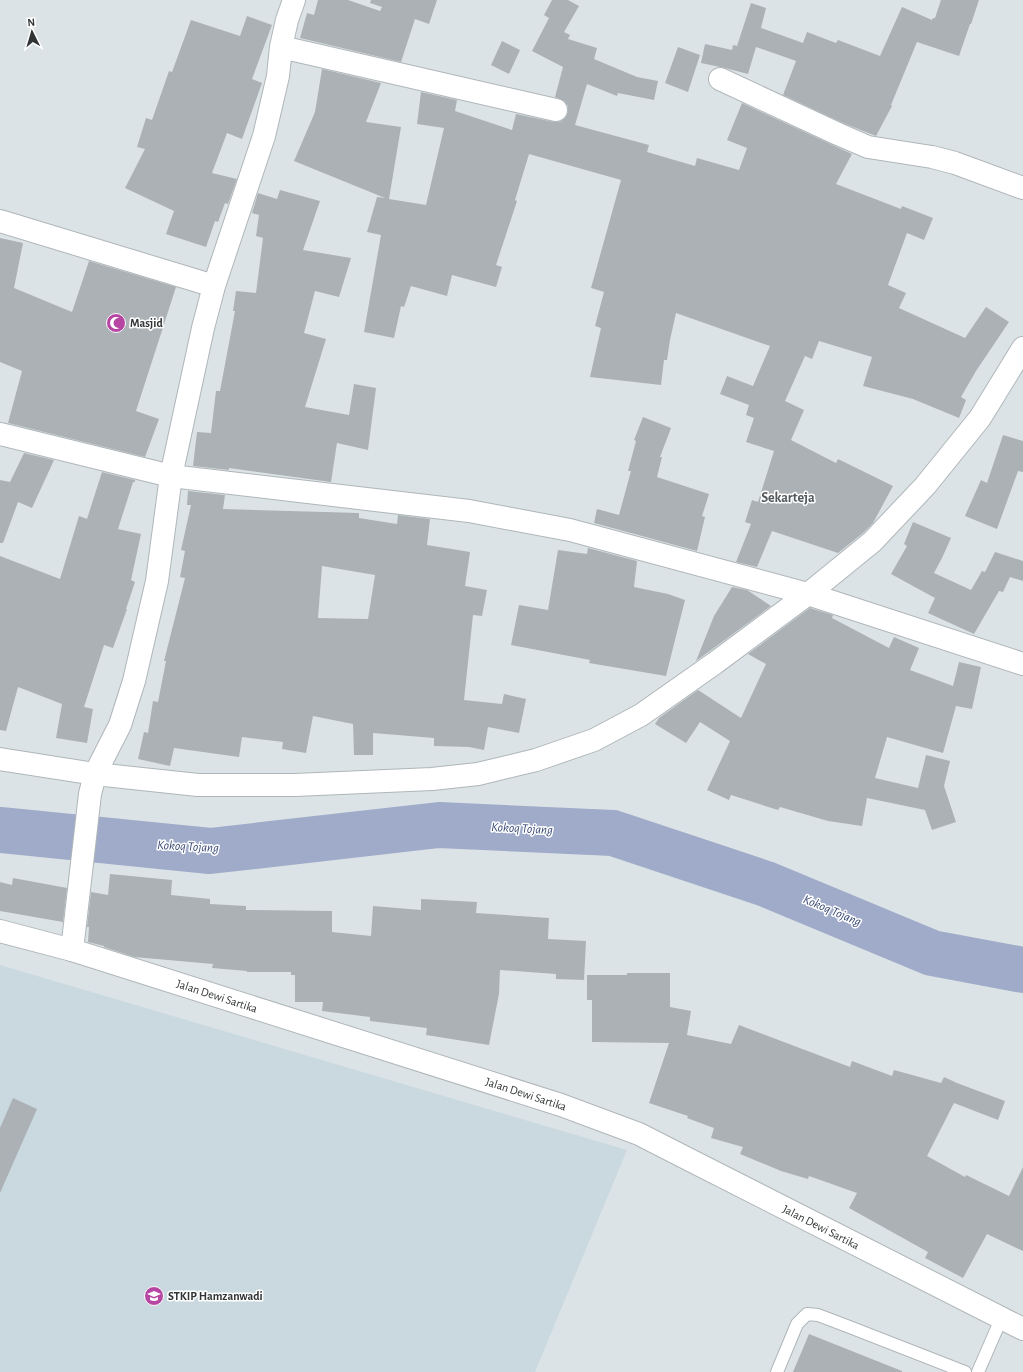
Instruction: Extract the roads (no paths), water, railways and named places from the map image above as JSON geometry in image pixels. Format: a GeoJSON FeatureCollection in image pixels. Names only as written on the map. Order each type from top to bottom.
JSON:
{"type":"FeatureCollection","features":[{"type":"Feature","properties":{"kind":"street"},"geometry":{"type":"LineString","coordinates":[[72,950],[92,784],[120,725],[134,681],[157,581],[171,476],[192,376],[214,286],[264,136],[278,76],[287,20],[294,0]]}},
{"type":"Feature","properties":{"kind":"street"},"geometry":{"type":"LineString","coordinates":[[282,47],[556,110]]}},
{"type":"Feature","properties":{"kind":"street"},"geometry":{"type":"LineString","coordinates":[[720,79],[868,147],[955,163],[1023,188]]}},
{"type":"Feature","properties":{"kind":"street"},"geometry":{"type":"LineString","coordinates":[[0,220],[214,286]]}},
{"type":"Feature","properties":{"kind":"street"},"geometry":{"type":"LineString","coordinates":[[0,759],[92,784],[295,785],[432,779],[478,774],[536,760],[594,740],[641,715],[715,664],[808,594],[872,542],[925,486],[980,418],[1023,348]]}},
{"type":"Feature","properties":{"kind":"street"},"geometry":{"type":"LineString","coordinates":[[0,434],[171,476],[469,511],[570,530],[808,594],[1023,664]]}},
{"type":"Feature","properties":{"kind":"street","name":"Jalan Dewi Sartika"},"geometry":{"type":"LineString","coordinates":[[0,931],[72,950],[562,1105],[612,1123],[639,1134],[1023,1330]]}},
{"type":"Feature","properties":{"kind":"lane"},"geometry":{"type":"LineString","coordinates":[[777,1372],[797,1324],[807,1314],[840,1323],[965,1372]]}},
{"type":"Feature","properties":{"kind":"lane"},"geometry":{"type":"LineString","coordinates":[[978,1372],[1001,1318]]}},
{"type":"Feature","properties":{"kind":"waterway","name":"Kokoq Tojang"},"geometry":{"type":"LineString","coordinates":[[0,830],[210,851],[439,825],[613,833],[766,884],[932,953],[1023,970]]}},
{"type":"Feature","properties":{"kind":"place","name":"Masjid"},"geometry":{"type":"Point","coordinates":[116,323]}},
{"type":"Feature","properties":{"kind":"place","name":"STKIP Hamzanwadi"},"geometry":{"type":"Point","coordinates":[154,1296]}},
{"type":"Feature","properties":{"kind":"district","name":"Sekarteja"},"geometry":{"type":"Point","coordinates":[788,498]}}]}
